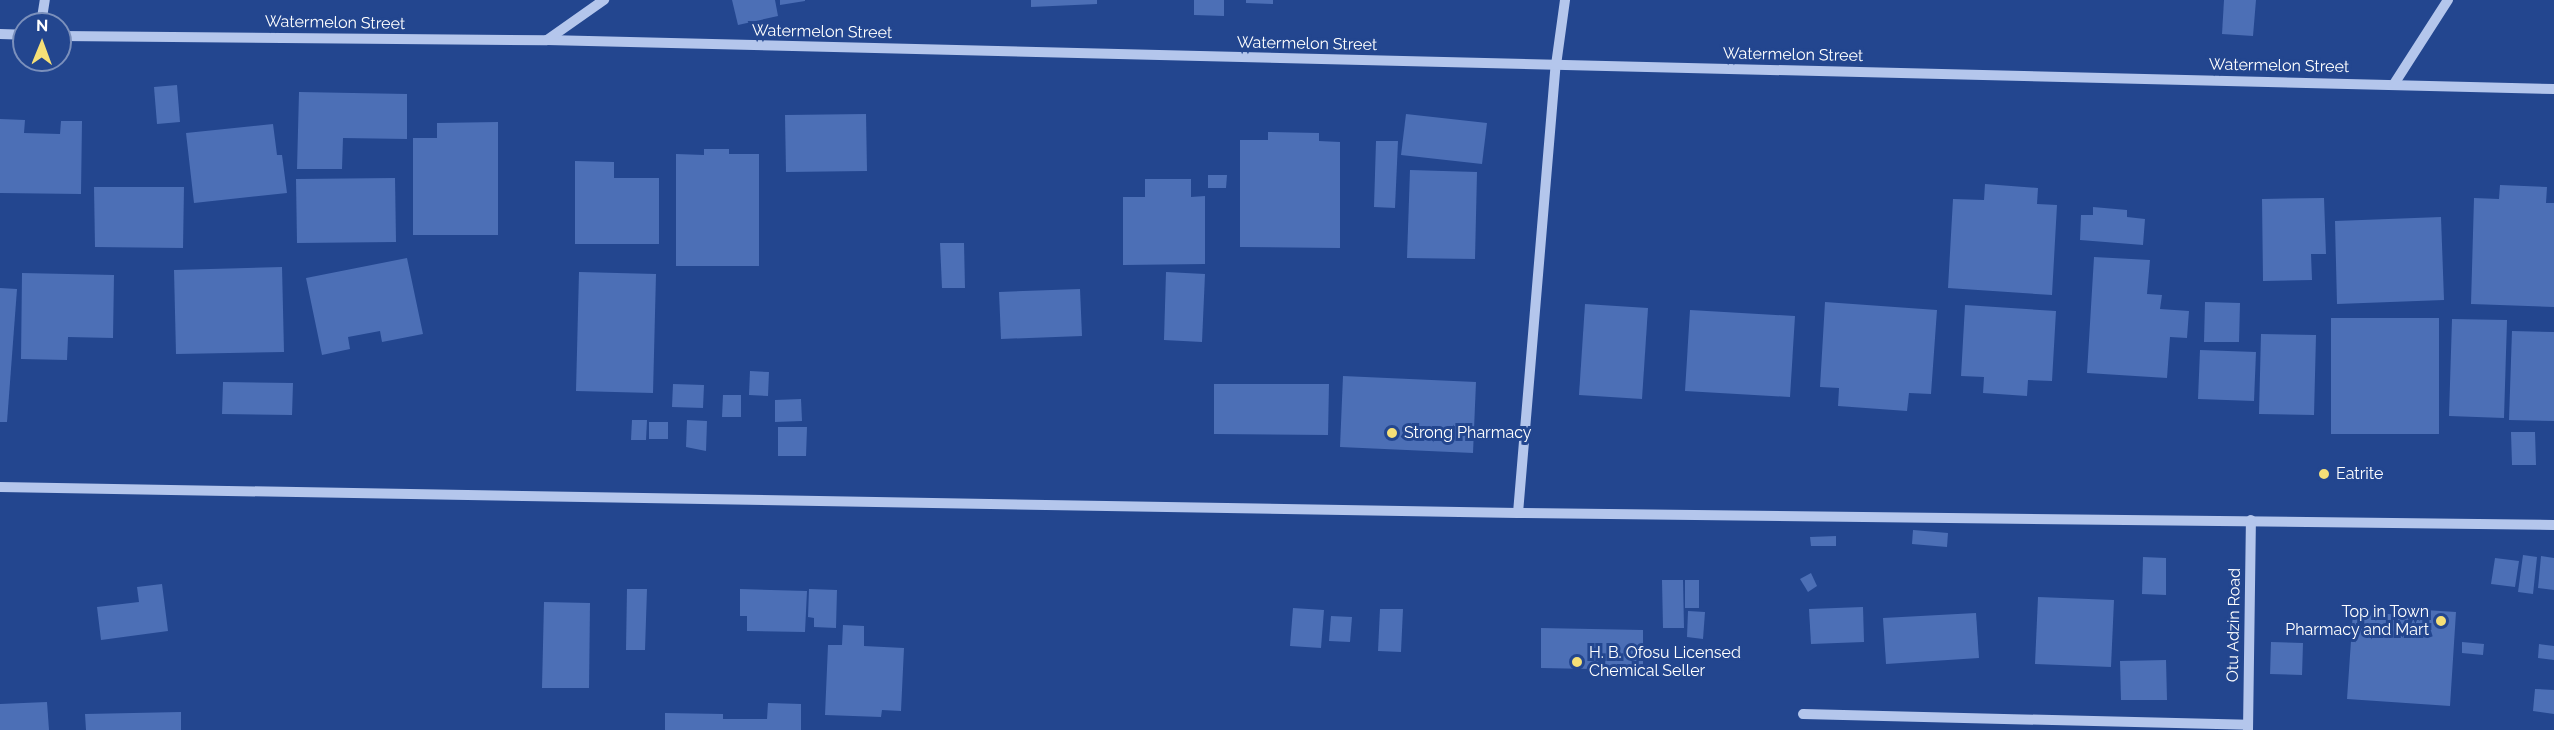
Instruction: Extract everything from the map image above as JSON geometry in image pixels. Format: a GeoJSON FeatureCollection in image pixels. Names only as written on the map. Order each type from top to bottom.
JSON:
{"type":"FeatureCollection","features":[{"type":"Feature","properties":{"kind":"street"},"geometry":{"type":"LineString","coordinates":[[547,40],[604,0]]}},
{"type":"Feature","properties":{"kind":"street"},"geometry":{"type":"LineString","coordinates":[[1518,513],[1556,65],[1565,0]]}},
{"type":"Feature","properties":{"kind":"street"},"geometry":{"type":"LineString","coordinates":[[2394,84],[2448,0]]}},
{"type":"Feature","properties":{"kind":"street","name":"Watermelon Street"},"geometry":{"type":"LineString","coordinates":[[72,36],[547,40],[2554,89]]}},
{"type":"Feature","properties":{"kind":"street"},"geometry":{"type":"LineString","coordinates":[[0,487],[1518,513],[2554,525]]}},
{"type":"Feature","properties":{"kind":"street","name":"Otu Adzin Road"},"geometry":{"type":"LineString","coordinates":[[2248,727],[2251,520]]}},
{"type":"Feature","properties":{"kind":"street"},"geometry":{"type":"LineString","coordinates":[[1803,714],[2248,727]]}},
{"type":"Feature","properties":{"kind":"building"},"geometry":{"type":"Polygon","coordinates":[[[732,0],[775,0],[778,16],[738,25],[732,0]]]}},
{"type":"Feature","properties":{"kind":"building"},"geometry":{"type":"Polygon","coordinates":[[[780,0],[805,0],[805,1],[780,5],[780,0]]]}},
{"type":"Feature","properties":{"kind":"building"},"geometry":{"type":"Polygon","coordinates":[[[1031,0],[1097,0],[1097,4],[1031,7],[1031,0]]]}},
{"type":"Feature","properties":{"kind":"building"},"geometry":{"type":"Polygon","coordinates":[[[1194,0],[1224,0],[1224,16],[1194,15],[1194,0]]]}},
{"type":"Feature","properties":{"kind":"building"},"geometry":{"type":"Polygon","coordinates":[[[1246,0],[1273,0],[1273,4],[1246,3],[1246,0]]]}},
{"type":"Feature","properties":{"kind":"building"},"geometry":{"type":"Polygon","coordinates":[[[2224,0],[2256,0],[2253,36],[2222,34],[2224,0]]]}},
{"type":"Feature","properties":{"kind":"building"},"geometry":{"type":"Polygon","coordinates":[[[177,85],[180,122],[157,124],[154,87],[177,85]]]}},
{"type":"Feature","properties":{"kind":"building"},"geometry":{"type":"Polygon","coordinates":[[[299,92],[407,94],[407,139],[343,138],[342,169],[297,169],[299,92]]]}},
{"type":"Feature","properties":{"kind":"building"},"geometry":{"type":"Polygon","coordinates":[[[866,114],[867,171],[786,172],[785,115],[866,114]]]}},
{"type":"Feature","properties":{"kind":"building"},"geometry":{"type":"Polygon","coordinates":[[[1406,114],[1487,123],[1482,164],[1401,155],[1406,114]]]}},
{"type":"Feature","properties":{"kind":"building"},"geometry":{"type":"Polygon","coordinates":[[[0,119],[25,120],[24,133],[60,134],[61,121],[82,121],[81,194],[0,193],[0,119]]]}},
{"type":"Feature","properties":{"kind":"building"},"geometry":{"type":"Polygon","coordinates":[[[498,122],[498,235],[413,235],[413,138],[437,138],[437,123],[498,122]]]}},
{"type":"Feature","properties":{"kind":"building"},"geometry":{"type":"Polygon","coordinates":[[[273,124],[277,155],[282,155],[287,193],[194,203],[186,133],[273,124]]]}},
{"type":"Feature","properties":{"kind":"building"},"geometry":{"type":"Polygon","coordinates":[[[1268,132],[1319,133],[1319,141],[1340,142],[1340,248],[1240,247],[1240,140],[1268,140],[1268,132]]]}},
{"type":"Feature","properties":{"kind":"building"},"geometry":{"type":"Polygon","coordinates":[[[1376,141],[1398,141],[1395,208],[1374,207],[1376,141]]]}},
{"type":"Feature","properties":{"kind":"building"},"geometry":{"type":"Polygon","coordinates":[[[704,149],[729,149],[729,154],[759,154],[759,266],[676,266],[676,154],[704,155],[704,149]]]}},
{"type":"Feature","properties":{"kind":"building"},"geometry":{"type":"Polygon","coordinates":[[[575,161],[614,162],[614,178],[659,178],[659,244],[575,244],[575,161]]]}},
{"type":"Feature","properties":{"kind":"building"},"geometry":{"type":"Polygon","coordinates":[[[1410,170],[1477,172],[1475,259],[1407,258],[1410,170]]]}},
{"type":"Feature","properties":{"kind":"building"},"geometry":{"type":"Polygon","coordinates":[[[1208,175],[1227,175],[1226,188],[1208,188],[1208,175]]]}},
{"type":"Feature","properties":{"kind":"building"},"geometry":{"type":"Polygon","coordinates":[[[395,178],[396,242],[297,243],[296,179],[395,178]]]}},
{"type":"Feature","properties":{"kind":"building"},"geometry":{"type":"Polygon","coordinates":[[[1145,179],[1191,179],[1191,197],[1205,196],[1205,264],[1123,265],[1123,197],[1145,197],[1145,179]]]}},
{"type":"Feature","properties":{"kind":"building"},"geometry":{"type":"Polygon","coordinates":[[[1985,184],[2038,188],[2037,204],[2057,205],[2052,295],[1948,288],[1953,199],[1984,200],[1985,184]]]}},
{"type":"Feature","properties":{"kind":"building"},"geometry":{"type":"Polygon","coordinates":[[[2500,185],[2547,187],[2546,203],[2554,203],[2554,307],[2471,304],[2474,198],[2499,199],[2500,185]]]}},
{"type":"Feature","properties":{"kind":"building"},"geometry":{"type":"Polygon","coordinates":[[[94,187],[184,187],[183,248],[95,247],[94,187]]]}},
{"type":"Feature","properties":{"kind":"building"},"geometry":{"type":"Polygon","coordinates":[[[2324,198],[2326,254],[2311,254],[2312,280],[2263,281],[2262,199],[2324,198]]]}},
{"type":"Feature","properties":{"kind":"building"},"geometry":{"type":"Polygon","coordinates":[[[2093,207],[2127,210],[2127,217],[2145,219],[2143,245],[2080,240],[2081,215],[2093,215],[2093,207]]]}},
{"type":"Feature","properties":{"kind":"building"},"geometry":{"type":"Polygon","coordinates":[[[2441,217],[2444,300],[2337,304],[2335,221],[2441,217]]]}},
{"type":"Feature","properties":{"kind":"building"},"geometry":{"type":"Polygon","coordinates":[[[940,243],[964,243],[965,288],[942,288],[940,243]]]}},
{"type":"Feature","properties":{"kind":"building"},"geometry":{"type":"Polygon","coordinates":[[[2094,257],[2150,260],[2147,294],[2162,295],[2160,309],[2189,311],[2187,338],[2170,337],[2167,378],[2087,373],[2094,257]]]}},
{"type":"Feature","properties":{"kind":"building"},"geometry":{"type":"Polygon","coordinates":[[[407,258],[423,334],[382,342],[380,331],[348,337],[350,349],[322,355],[306,278],[407,258]]]}},
{"type":"Feature","properties":{"kind":"building"},"geometry":{"type":"Polygon","coordinates":[[[282,267],[284,352],[176,354],[174,270],[282,267]]]}},
{"type":"Feature","properties":{"kind":"building"},"geometry":{"type":"Polygon","coordinates":[[[579,272],[656,274],[653,393],[576,391],[579,272]]]}},
{"type":"Feature","properties":{"kind":"building"},"geometry":{"type":"Polygon","coordinates":[[[1166,272],[1205,274],[1202,342],[1164,340],[1166,272]]]}},
{"type":"Feature","properties":{"kind":"building"},"geometry":{"type":"Polygon","coordinates":[[[22,273],[114,275],[113,338],[68,337],[67,360],[21,359],[22,273]]]}},
{"type":"Feature","properties":{"kind":"building"},"geometry":{"type":"Polygon","coordinates":[[[0,288],[17,289],[7,422],[0,422],[0,288]]]}},
{"type":"Feature","properties":{"kind":"building"},"geometry":{"type":"Polygon","coordinates":[[[1080,289],[1082,336],[1001,339],[999,292],[1080,289]]]}},
{"type":"Feature","properties":{"kind":"building"},"geometry":{"type":"Polygon","coordinates":[[[1825,302],[1937,310],[1931,394],[1909,393],[1907,411],[1838,406],[1839,388],[1820,387],[1825,302]]]}},
{"type":"Feature","properties":{"kind":"building"},"geometry":{"type":"Polygon","coordinates":[[[2205,302],[2240,303],[2239,342],[2204,342],[2205,302]]]}},
{"type":"Feature","properties":{"kind":"building"},"geometry":{"type":"Polygon","coordinates":[[[1585,304],[1648,308],[1642,399],[1579,395],[1585,304]]]}},
{"type":"Feature","properties":{"kind":"building"},"geometry":{"type":"Polygon","coordinates":[[[1965,305],[2056,311],[2052,381],[2028,380],[2027,396],[1983,393],[1984,377],[1961,376],[1965,305]]]}},
{"type":"Feature","properties":{"kind":"building"},"geometry":{"type":"Polygon","coordinates":[[[1690,310],[1795,316],[1790,397],[1685,391],[1690,310]]]}},
{"type":"Feature","properties":{"kind":"building"},"geometry":{"type":"Polygon","coordinates":[[[2331,318],[2439,318],[2439,434],[2331,434],[2331,318]]]}},
{"type":"Feature","properties":{"kind":"building"},"geometry":{"type":"Polygon","coordinates":[[[2452,319],[2507,320],[2504,418],[2449,416],[2452,319]]]}},
{"type":"Feature","properties":{"kind":"building"},"geometry":{"type":"Polygon","coordinates":[[[2512,331],[2554,332],[2554,421],[2509,420],[2512,331]]]}},
{"type":"Feature","properties":{"kind":"building"},"geometry":{"type":"Polygon","coordinates":[[[2261,334],[2316,335],[2314,415],[2259,414],[2261,334]]]}},
{"type":"Feature","properties":{"kind":"building"},"geometry":{"type":"Polygon","coordinates":[[[2200,350],[2256,352],[2254,401],[2198,399],[2200,350]]]}},
{"type":"Feature","properties":{"kind":"building"},"geometry":{"type":"Polygon","coordinates":[[[750,371],[769,372],[768,396],[749,395],[750,371]]]}},
{"type":"Feature","properties":{"kind":"building"},"geometry":{"type":"Polygon","coordinates":[[[1343,376],[1476,382],[1473,453],[1340,447],[1343,376]]]}},
{"type":"Feature","properties":{"kind":"building"},"geometry":{"type":"Polygon","coordinates":[[[223,382],[293,383],[292,415],[222,414],[223,382]]]}},
{"type":"Feature","properties":{"kind":"building"},"geometry":{"type":"Polygon","coordinates":[[[673,384],[704,385],[703,408],[672,407],[673,384]]]}},
{"type":"Feature","properties":{"kind":"building"},"geometry":{"type":"Polygon","coordinates":[[[1214,384],[1329,384],[1328,435],[1214,434],[1214,384]]]}},
{"type":"Feature","properties":{"kind":"building"},"geometry":{"type":"Polygon","coordinates":[[[723,395],[741,395],[741,417],[722,417],[723,395]]]}},
{"type":"Feature","properties":{"kind":"building"},"geometry":{"type":"Polygon","coordinates":[[[801,399],[802,421],[775,422],[775,400],[801,399]]]}},
{"type":"Feature","properties":{"kind":"building"},"geometry":{"type":"Polygon","coordinates":[[[632,420],[647,420],[646,440],[631,440],[632,420]]]}},
{"type":"Feature","properties":{"kind":"building"},"geometry":{"type":"Polygon","coordinates":[[[687,420],[707,421],[706,451],[686,447],[687,420]]]}},
{"type":"Feature","properties":{"kind":"building"},"geometry":{"type":"Polygon","coordinates":[[[649,422],[668,422],[668,439],[649,439],[649,422]]]}},
{"type":"Feature","properties":{"kind":"building"},"geometry":{"type":"Polygon","coordinates":[[[778,427],[807,427],[806,456],[778,456],[778,427]]]}},
{"type":"Feature","properties":{"kind":"building"},"geometry":{"type":"Polygon","coordinates":[[[2511,432],[2535,432],[2536,465],[2512,465],[2511,432]]]}},
{"type":"Feature","properties":{"kind":"building"},"geometry":{"type":"Polygon","coordinates":[[[1913,530],[1948,533],[1947,547],[1912,544],[1913,530]]]}},
{"type":"Feature","properties":{"kind":"building"},"geometry":{"type":"Polygon","coordinates":[[[1836,536],[1836,546],[1811,546],[1810,537],[1836,536]]]}},
{"type":"Feature","properties":{"kind":"building"},"geometry":{"type":"Polygon","coordinates":[[[2523,555],[2537,557],[2533,594],[2518,592],[2523,555]]]}},
{"type":"Feature","properties":{"kind":"building"},"geometry":{"type":"Polygon","coordinates":[[[2541,556],[2554,558],[2554,590],[2538,588],[2541,556]]]}},
{"type":"Feature","properties":{"kind":"building"},"geometry":{"type":"Polygon","coordinates":[[[2143,557],[2166,558],[2166,595],[2142,594],[2143,557]]]}},
{"type":"Feature","properties":{"kind":"building"},"geometry":{"type":"Polygon","coordinates":[[[2495,558],[2519,561],[2515,587],[2491,584],[2495,558]]]}},
{"type":"Feature","properties":{"kind":"building"},"geometry":{"type":"Polygon","coordinates":[[[1811,573],[1817,586],[1808,592],[1800,579],[1811,573]]]}},
{"type":"Feature","properties":{"kind":"building"},"geometry":{"type":"Polygon","coordinates":[[[1662,580],[1683,580],[1684,628],[1663,628],[1662,580]]]}},
{"type":"Feature","properties":{"kind":"building"},"geometry":{"type":"Polygon","coordinates":[[[1685,580],[1699,580],[1699,608],[1685,608],[1685,580]]]}},
{"type":"Feature","properties":{"kind":"building"},"geometry":{"type":"Polygon","coordinates":[[[162,584],[168,631],[101,640],[97,607],[139,602],[137,587],[162,584]]]}},
{"type":"Feature","properties":{"kind":"building"},"geometry":{"type":"Polygon","coordinates":[[[627,589],[647,589],[645,650],[626,650],[627,589]]]}},
{"type":"Feature","properties":{"kind":"building"},"geometry":{"type":"Polygon","coordinates":[[[740,589],[807,591],[805,632],[747,631],[747,616],[740,616],[740,589]]]}},
{"type":"Feature","properties":{"kind":"building"},"geometry":{"type":"Polygon","coordinates":[[[809,589],[837,590],[836,628],[814,627],[814,618],[808,617],[809,589]]]}},
{"type":"Feature","properties":{"kind":"building"},"geometry":{"type":"Polygon","coordinates":[[[2038,597],[2114,600],[2111,667],[2035,664],[2038,597]]]}},
{"type":"Feature","properties":{"kind":"building"},"geometry":{"type":"Polygon","coordinates":[[[544,602],[590,603],[589,688],[542,688],[544,602]]]}},
{"type":"Feature","properties":{"kind":"building"},"geometry":{"type":"Polygon","coordinates":[[[1863,607],[1864,642],[1811,644],[1809,609],[1863,607]]]}},
{"type":"Feature","properties":{"kind":"building"},"geometry":{"type":"Polygon","coordinates":[[[1293,608],[1324,610],[1321,648],[1290,646],[1293,608]]]}},
{"type":"Feature","properties":{"kind":"building"},"geometry":{"type":"Polygon","coordinates":[[[1380,609],[1403,609],[1401,652],[1378,651],[1380,609]]]}},
{"type":"Feature","properties":{"kind":"building"},"geometry":{"type":"Polygon","coordinates":[[[2425,610],[2456,612],[2450,706],[2347,699],[2353,612],[2424,616],[2425,610]]]}},
{"type":"Feature","properties":{"kind":"building"},"geometry":{"type":"Polygon","coordinates":[[[1688,611],[1705,612],[1703,639],[1687,637],[1688,611]]]}},
{"type":"Feature","properties":{"kind":"building"},"geometry":{"type":"Polygon","coordinates":[[[1976,613],[1979,658],[1886,664],[1883,618],[1976,613]]]}},
{"type":"Feature","properties":{"kind":"building"},"geometry":{"type":"Polygon","coordinates":[[[1331,616],[1352,617],[1350,642],[1329,641],[1331,616]]]}},
{"type":"Feature","properties":{"kind":"building"},"geometry":{"type":"Polygon","coordinates":[[[843,625],[864,626],[864,646],[904,648],[901,711],[882,710],[881,717],[825,715],[828,645],[842,645],[843,625]]]}},
{"type":"Feature","properties":{"kind":"building"},"geometry":{"type":"Polygon","coordinates":[[[1541,628],[1643,630],[1643,670],[1541,668],[1541,628]]]}},
{"type":"Feature","properties":{"kind":"building"},"geometry":{"type":"Polygon","coordinates":[[[2271,642],[2303,643],[2302,675],[2270,674],[2271,642]]]}},
{"type":"Feature","properties":{"kind":"building"},"geometry":{"type":"Polygon","coordinates":[[[2462,642],[2484,644],[2483,655],[2462,653],[2462,642]]]}},
{"type":"Feature","properties":{"kind":"building"},"geometry":{"type":"Polygon","coordinates":[[[2539,644],[2554,646],[2554,660],[2538,658],[2539,644]]]}},
{"type":"Feature","properties":{"kind":"building"},"geometry":{"type":"Polygon","coordinates":[[[2166,660],[2167,700],[2121,700],[2120,661],[2166,660]]]}},
{"type":"Feature","properties":{"kind":"building"},"geometry":{"type":"Polygon","coordinates":[[[2535,689],[2554,690],[2554,714],[2533,711],[2535,689]]]}},
{"type":"Feature","properties":{"kind":"building"},"geometry":{"type":"Polygon","coordinates":[[[47,702],[49,730],[0,730],[0,704],[47,702]]]}},
{"type":"Feature","properties":{"kind":"building"},"geometry":{"type":"Polygon","coordinates":[[[768,703],[801,704],[801,730],[665,730],[665,713],[723,714],[723,719],[767,719],[768,703]]]}},
{"type":"Feature","properties":{"kind":"building"},"geometry":{"type":"Polygon","coordinates":[[[181,712],[181,730],[86,730],[85,714],[181,712]]]}},
{"type":"Feature","properties":{"kind":"place","name":"Strong Pharmacy"},"geometry":{"type":"Point","coordinates":[1392,433]}},
{"type":"Feature","properties":{"kind":"place","name":"Eatrite"},"geometry":{"type":"Point","coordinates":[2324,474]}},
{"type":"Feature","properties":{"kind":"place","name":"Top in Town Pharmacy and Mart"},"geometry":{"type":"Point","coordinates":[2441,621]}},
{"type":"Feature","properties":{"kind":"place","name":"H. B. Ofosu Licensed Chemical Seller"},"geometry":{"type":"Point","coordinates":[1577,662]}}]}
